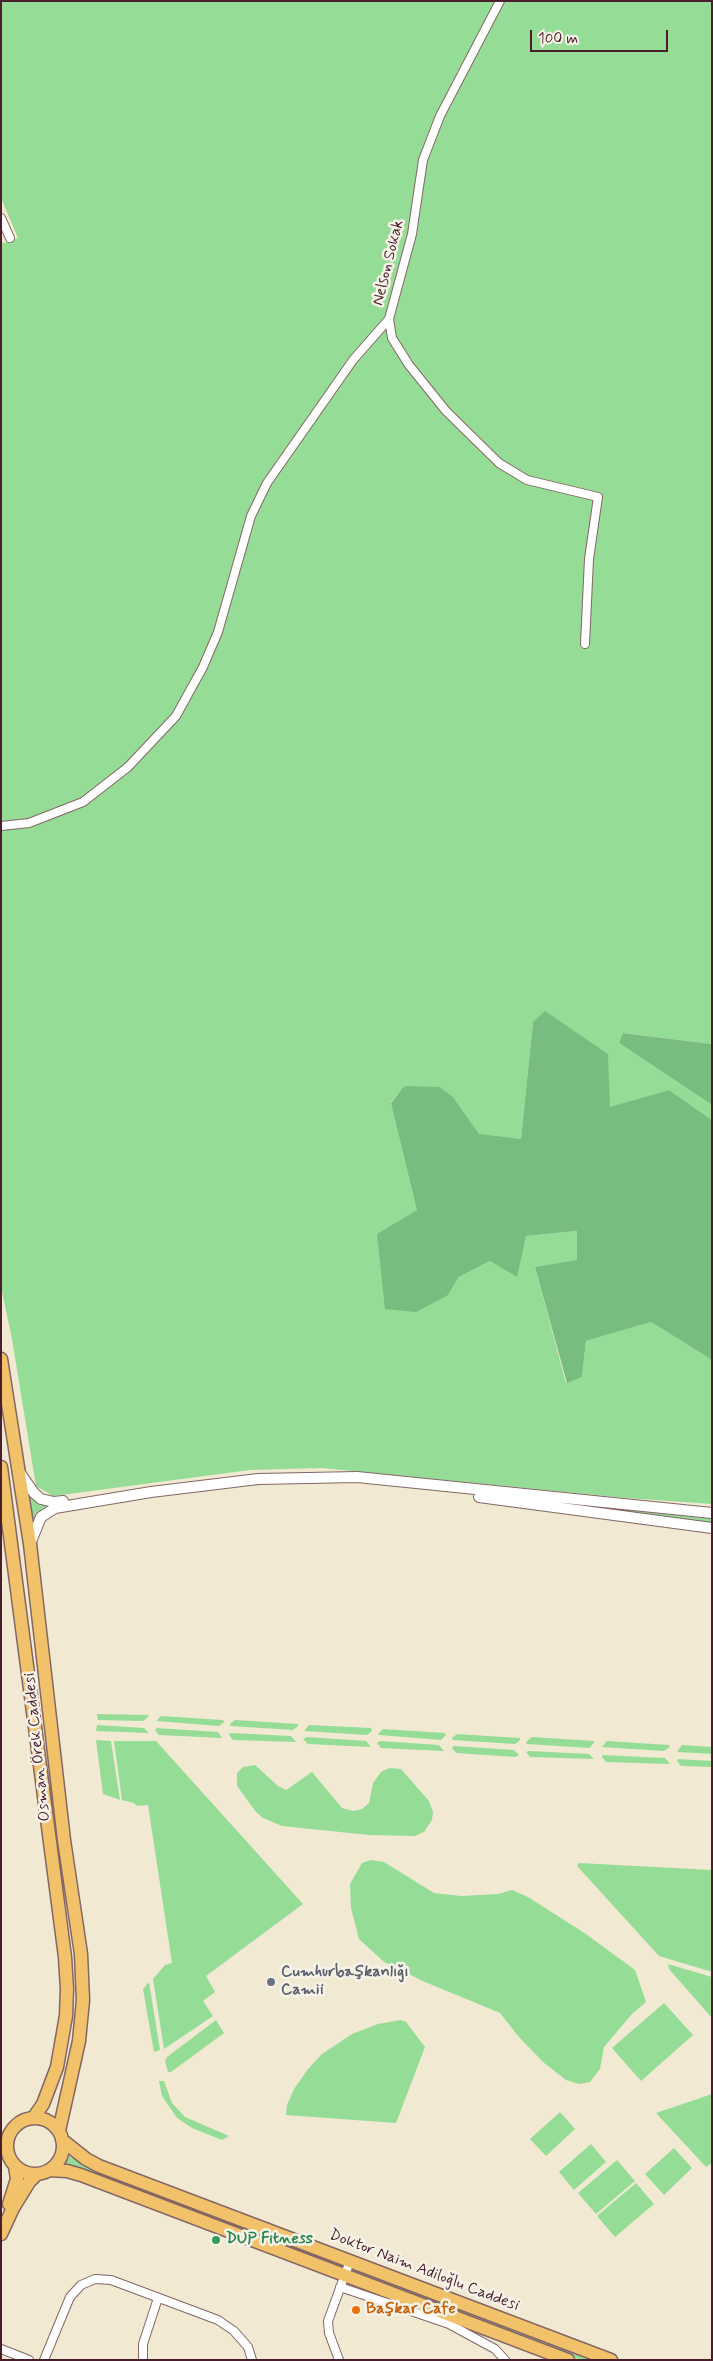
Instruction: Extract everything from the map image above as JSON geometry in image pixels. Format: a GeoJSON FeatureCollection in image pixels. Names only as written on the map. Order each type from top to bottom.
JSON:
{"type":"FeatureCollection","features":[{"type":"Feature","properties":{"kind":"main road","name":"Osman Örek Caddesi"},"geometry":{"type":"LineString","coordinates":[[1,1359],[30,1544],[64,1840],[81,1954],[83,2000],[78,2041],[61,2136]]}},
{"type":"Feature","properties":{"kind":"main road","name":"Osman Örek Caddesi"},"geometry":{"type":"LineString","coordinates":[[1,1466],[65,1957],[67,1989],[66,2016],[57,2067],[43,2104],[34,2117]]}},
{"type":"Feature","properties":{"kind":"main road"},"geometry":{"type":"LineString","coordinates":[[1,2123],[18,2122],[34,2117],[49,2121],[61,2136],[63,2147],[59,2160],[25,2188],[3,2229]]}},
{"type":"Feature","properties":{"kind":"main road"},"geometry":{"type":"LineString","coordinates":[[3,2229],[17,2179],[14,2166],[4,2150],[10,2133],[18,2122]]}},
{"type":"Feature","properties":{"kind":"main road","name":"Doktor Naim Adiloğlu Caddesi"},"geometry":{"type":"LineString","coordinates":[[61,2136],[86,2159],[99,2166],[611,2360]]}},
{"type":"Feature","properties":{"kind":"main road"},"geometry":{"type":"LineString","coordinates":[[14,2166],[25,2173],[43,2172]]}},
{"type":"Feature","properties":{"kind":"main road","name":"Doktor Naim Adiloğlu Caddesi"},"geometry":{"type":"LineString","coordinates":[[43,2172],[68,2172],[81,2175],[342,2282],[568,2360]]}},
{"type":"Feature","properties":{"kind":"street","name":"Nelson Sokak"},"geometry":{"type":"LineString","coordinates":[[500,1],[440,116],[423,160],[412,234],[389,319],[392,338],[410,365],[446,411],[499,463],[527,480],[598,497],[590,560],[585,644]]}},
{"type":"Feature","properties":{"kind":"street"},"geometry":{"type":"LineString","coordinates":[[1,218],[10,238]]}},
{"type":"Feature","properties":{"kind":"street"},"geometry":{"type":"LineString","coordinates":[[1,826],[29,823],[83,802],[128,767],[176,716],[203,667],[218,632],[251,516],[267,483],[353,360],[389,319]]}},
{"type":"Feature","properties":{"kind":"street"},"geometry":{"type":"LineString","coordinates":[[20,1473],[39,1497],[54,1502],[258,1479],[357,1477],[712,1513]]}},
{"type":"Feature","properties":{"kind":"street"},"geometry":{"type":"LineString","coordinates":[[324,1477],[438,1490],[712,1528]]}},
{"type":"Feature","properties":{"kind":"street"},"geometry":{"type":"LineString","coordinates":[[30,1544],[42,1517],[55,1508],[143,1493]]}},
{"type":"Feature","properties":{"kind":"street"},"geometry":{"type":"LineString","coordinates":[[339,2360],[328,2321],[350,2261]]}},
{"type":"Feature","properties":{"kind":"street"},"geometry":{"type":"LineString","coordinates":[[44,2360],[70,2297],[81,2285],[95,2279],[111,2280],[218,2320],[234,2331],[248,2348],[252,2360]]}},
{"type":"Feature","properties":{"kind":"street"},"geometry":{"type":"LineString","coordinates":[[342,2282],[449,2324],[495,2349],[505,2360]]}},
{"type":"Feature","properties":{"kind":"street"},"geometry":{"type":"LineString","coordinates":[[143,2360],[143,2344],[158,2298]]}},
{"type":"Feature","properties":{"kind":"street"},"geometry":{"type":"LineString","coordinates":[[1,2350],[29,2360]]}},
{"type":"Feature","properties":{"kind":"green space"},"geometry":{"type":"Polygon","coordinates":[[[1,1],[712,1],[712,1044],[624,1033],[619,1043],[712,1105],[712,1120],[669,1090],[609,1108],[533,1022],[521,1139],[479,1135],[453,1097],[404,1086],[391,1102],[418,1211],[448,1295],[459,1277],[490,1261],[526,1236],[577,1231],[577,1261],[535,1267],[566,1383],[582,1377],[586,1341],[651,1322],[712,1360],[712,1504],[626,1498],[322,1468],[250,1470],[53,1496],[36,1486],[12,1339],[1,1287],[1,240],[3,243],[18,238],[1,198],[1,1]]]}},
{"type":"Feature","properties":{"kind":"green space"},"geometry":{"type":"Polygon","coordinates":[[[545,1011],[608,1054],[610,1107],[669,1090],[712,1120],[712,1360],[651,1322],[586,1341],[582,1377],[567,1383],[535,1267],[577,1260],[577,1231],[526,1236],[517,1277],[490,1261],[459,1277],[448,1295],[416,1312],[385,1309],[377,1234],[417,1210],[391,1103],[404,1086],[439,1087],[453,1097],[479,1134],[521,1139],[533,1022],[545,1011]]]}},
{"type":"Feature","properties":{"kind":"green space"},"geometry":{"type":"Polygon","coordinates":[[[623,1033],[712,1044],[712,1105],[619,1043],[623,1033]]]}},
{"type":"Feature","properties":{"kind":"green space"},"geometry":{"type":"Polygon","coordinates":[[[28,1492],[51,1505],[33,1523],[28,1492]]]}},
{"type":"Feature","properties":{"kind":"green space"},"geometry":{"type":"Polygon","coordinates":[[[494,1494],[712,1519],[712,1523],[494,1494]]]}},
{"type":"Feature","properties":{"kind":"green space"},"geometry":{"type":"Polygon","coordinates":[[[97,1714],[149,1716],[143,1721],[98,1720],[97,1714]]]}},
{"type":"Feature","properties":{"kind":"green space"},"geometry":{"type":"Polygon","coordinates":[[[161,1716],[223,1720],[224,1722],[219,1726],[156,1721],[161,1716]]]}},
{"type":"Feature","properties":{"kind":"green space"},"geometry":{"type":"Polygon","coordinates":[[[235,1720],[298,1724],[298,1726],[293,1730],[231,1726],[230,1724],[235,1720]]]}},
{"type":"Feature","properties":{"kind":"green space"},"geometry":{"type":"Polygon","coordinates":[[[97,1725],[144,1728],[149,1733],[96,1731],[97,1725]]]}},
{"type":"Feature","properties":{"kind":"green space"},"geometry":{"type":"Polygon","coordinates":[[[309,1725],[371,1728],[372,1731],[367,1735],[304,1731],[309,1725]]]}},
{"type":"Feature","properties":{"kind":"green space"},"geometry":{"type":"Polygon","coordinates":[[[157,1728],[218,1732],[222,1738],[159,1735],[155,1730],[157,1728]]]}},
{"type":"Feature","properties":{"kind":"green space"},"geometry":{"type":"Polygon","coordinates":[[[383,1729],[445,1733],[446,1735],[441,1740],[379,1735],[383,1729]]]}},
{"type":"Feature","properties":{"kind":"green space"},"geometry":{"type":"Polygon","coordinates":[[[230,1733],[291,1736],[296,1742],[233,1740],[229,1735],[230,1733]]]}},
{"type":"Feature","properties":{"kind":"green space"},"geometry":{"type":"Polygon","coordinates":[[[457,1734],[520,1738],[520,1740],[515,1744],[453,1740],[452,1738],[457,1734]]]}},
{"type":"Feature","properties":{"kind":"green space"},"geometry":{"type":"Polygon","coordinates":[[[307,1737],[366,1741],[371,1747],[308,1744],[303,1739],[307,1737]]]}},
{"type":"Feature","properties":{"kind":"green space"},"geometry":{"type":"Polygon","coordinates":[[[532,1737],[594,1741],[594,1743],[589,1748],[527,1744],[526,1742],[532,1737]]]}},
{"type":"Feature","properties":{"kind":"green space"},"geometry":{"type":"Polygon","coordinates":[[[96,1740],[111,1741],[120,1800],[103,1794],[96,1740]]]}},
{"type":"Feature","properties":{"kind":"green space"},"geometry":{"type":"Polygon","coordinates":[[[114,1741],[156,1741],[303,1904],[206,1976],[215,1992],[203,2001],[213,2016],[164,2049],[153,1979],[165,1965],[172,1963],[148,1805],[137,1806],[134,1803],[122,1800],[114,1741]]]}},
{"type":"Feature","properties":{"kind":"green space"},"geometry":{"type":"Polygon","coordinates":[[[380,1741],[439,1745],[444,1751],[381,1748],[377,1743],[380,1741]]]}},
{"type":"Feature","properties":{"kind":"green space"},"geometry":{"type":"Polygon","coordinates":[[[607,1741],[669,1745],[670,1747],[664,1751],[602,1747],[607,1741]]]}},
{"type":"Feature","properties":{"kind":"green space"},"geometry":{"type":"Polygon","coordinates":[[[682,1745],[712,1747],[712,1754],[677,1752],[682,1745]]]}},
{"type":"Feature","properties":{"kind":"green space"},"geometry":{"type":"Polygon","coordinates":[[[454,1746],[514,1750],[519,1755],[516,1757],[456,1753],[452,1748],[454,1746]]]}},
{"type":"Feature","properties":{"kind":"green space"},"geometry":{"type":"Polygon","coordinates":[[[526,1752],[589,1754],[594,1759],[530,1757],[526,1752]]]}},
{"type":"Feature","properties":{"kind":"green space"},"geometry":{"type":"Polygon","coordinates":[[[603,1755],[665,1758],[670,1764],[606,1762],[602,1757],[603,1755]]]}},
{"type":"Feature","properties":{"kind":"green space"},"geometry":{"type":"Polygon","coordinates":[[[678,1759],[712,1761],[712,1767],[681,1766],[677,1761],[678,1759]]]}},
{"type":"Feature","properties":{"kind":"green space"},"geometry":{"type":"Polygon","coordinates":[[[255,1765],[278,1786],[286,1790],[312,1772],[342,1808],[353,1811],[362,1809],[369,1803],[373,1783],[381,1772],[389,1768],[401,1769],[429,1801],[433,1812],[432,1820],[424,1832],[415,1836],[369,1835],[282,1826],[263,1818],[256,1812],[237,1786],[237,1773],[243,1767],[255,1765]]]}},
{"type":"Feature","properties":{"kind":"green space"},"geometry":{"type":"Polygon","coordinates":[[[371,1860],[384,1862],[434,1893],[461,1896],[498,1894],[512,1890],[528,1897],[586,1934],[635,1970],[646,2002],[632,2014],[604,2047],[600,2069],[590,2082],[579,2084],[566,2080],[543,2062],[519,2037],[500,2013],[425,1982],[384,1962],[359,1939],[351,1908],[350,1884],[362,1863],[371,1860]]]}},
{"type":"Feature","properties":{"kind":"green space"},"geometry":{"type":"Polygon","coordinates":[[[579,1863],[712,1870],[712,1972],[659,1956],[577,1866],[579,1863]]]}},
{"type":"Feature","properties":{"kind":"green space"},"geometry":{"type":"Polygon","coordinates":[[[668,1964],[712,1977],[712,2018],[669,1969],[668,1964]]]}},
{"type":"Feature","properties":{"kind":"green space"},"geometry":{"type":"Polygon","coordinates":[[[149,1982],[160,2050],[154,2052],[143,1989],[149,1982]]]}},
{"type":"Feature","properties":{"kind":"green space"},"geometry":{"type":"Polygon","coordinates":[[[664,2003],[693,2035],[641,2081],[612,2048],[664,2003]]]}},
{"type":"Feature","properties":{"kind":"green space"},"geometry":{"type":"Polygon","coordinates":[[[216,2020],[224,2033],[171,2072],[168,2072],[165,2061],[167,2057],[216,2020]]]}},
{"type":"Feature","properties":{"kind":"green space"},"geometry":{"type":"Polygon","coordinates":[[[401,2020],[406,2022],[425,2047],[396,2123],[286,2115],[287,2105],[294,2089],[308,2069],[322,2054],[352,2034],[378,2024],[401,2020]]]}},
{"type":"Feature","properties":{"kind":"green space"},"geometry":{"type":"Polygon","coordinates":[[[159,2081],[164,2081],[172,2103],[185,2117],[229,2136],[222,2140],[192,2128],[177,2118],[162,2096],[159,2081]]]}},
{"type":"Feature","properties":{"kind":"green space"},"geometry":{"type":"Polygon","coordinates":[[[712,2094],[712,2163],[706,2167],[656,2113],[712,2094]]]}},
{"type":"Feature","properties":{"kind":"green space"},"geometry":{"type":"Polygon","coordinates":[[[560,2112],[575,2129],[546,2156],[530,2139],[560,2112]]]}},
{"type":"Feature","properties":{"kind":"green space"},"geometry":{"type":"Polygon","coordinates":[[[591,2144],[606,2162],[574,2190],[559,2172],[591,2144]]]}},
{"type":"Feature","properties":{"kind":"green space"},"geometry":{"type":"Polygon","coordinates":[[[674,2148],[692,2168],[664,2195],[645,2174],[674,2148]]]}},
{"type":"Feature","properties":{"kind":"green space"},"geometry":{"type":"Polygon","coordinates":[[[69,2156],[102,2171],[298,2247],[316,2259],[64,2167],[69,2156]]]}},
{"type":"Feature","properties":{"kind":"green space"},"geometry":{"type":"Polygon","coordinates":[[[617,2160],[635,2181],[596,2214],[578,2193],[617,2160]]]}},
{"type":"Feature","properties":{"kind":"green space"},"geometry":{"type":"Polygon","coordinates":[[[636,2183],[654,2204],[615,2237],[597,2216],[636,2183]]]}},
{"type":"Feature","properties":{"kind":"green space"},"geometry":{"type":"Polygon","coordinates":[[[357,2270],[598,2360],[581,2360],[365,2277],[358,2274],[357,2270]]]}},
{"type":"Feature","properties":{"kind":"place","name":"Cumhurbaşkanlığı Camii"},"geometry":{"type":"Point","coordinates":[271,1982]}},
{"type":"Feature","properties":{"kind":"place","name":"DUP Fitness"},"geometry":{"type":"Point","coordinates":[216,2240]}},
{"type":"Feature","properties":{"kind":"place","name":"Başkar Cafe"},"geometry":{"type":"Point","coordinates":[356,2310]}}]}
